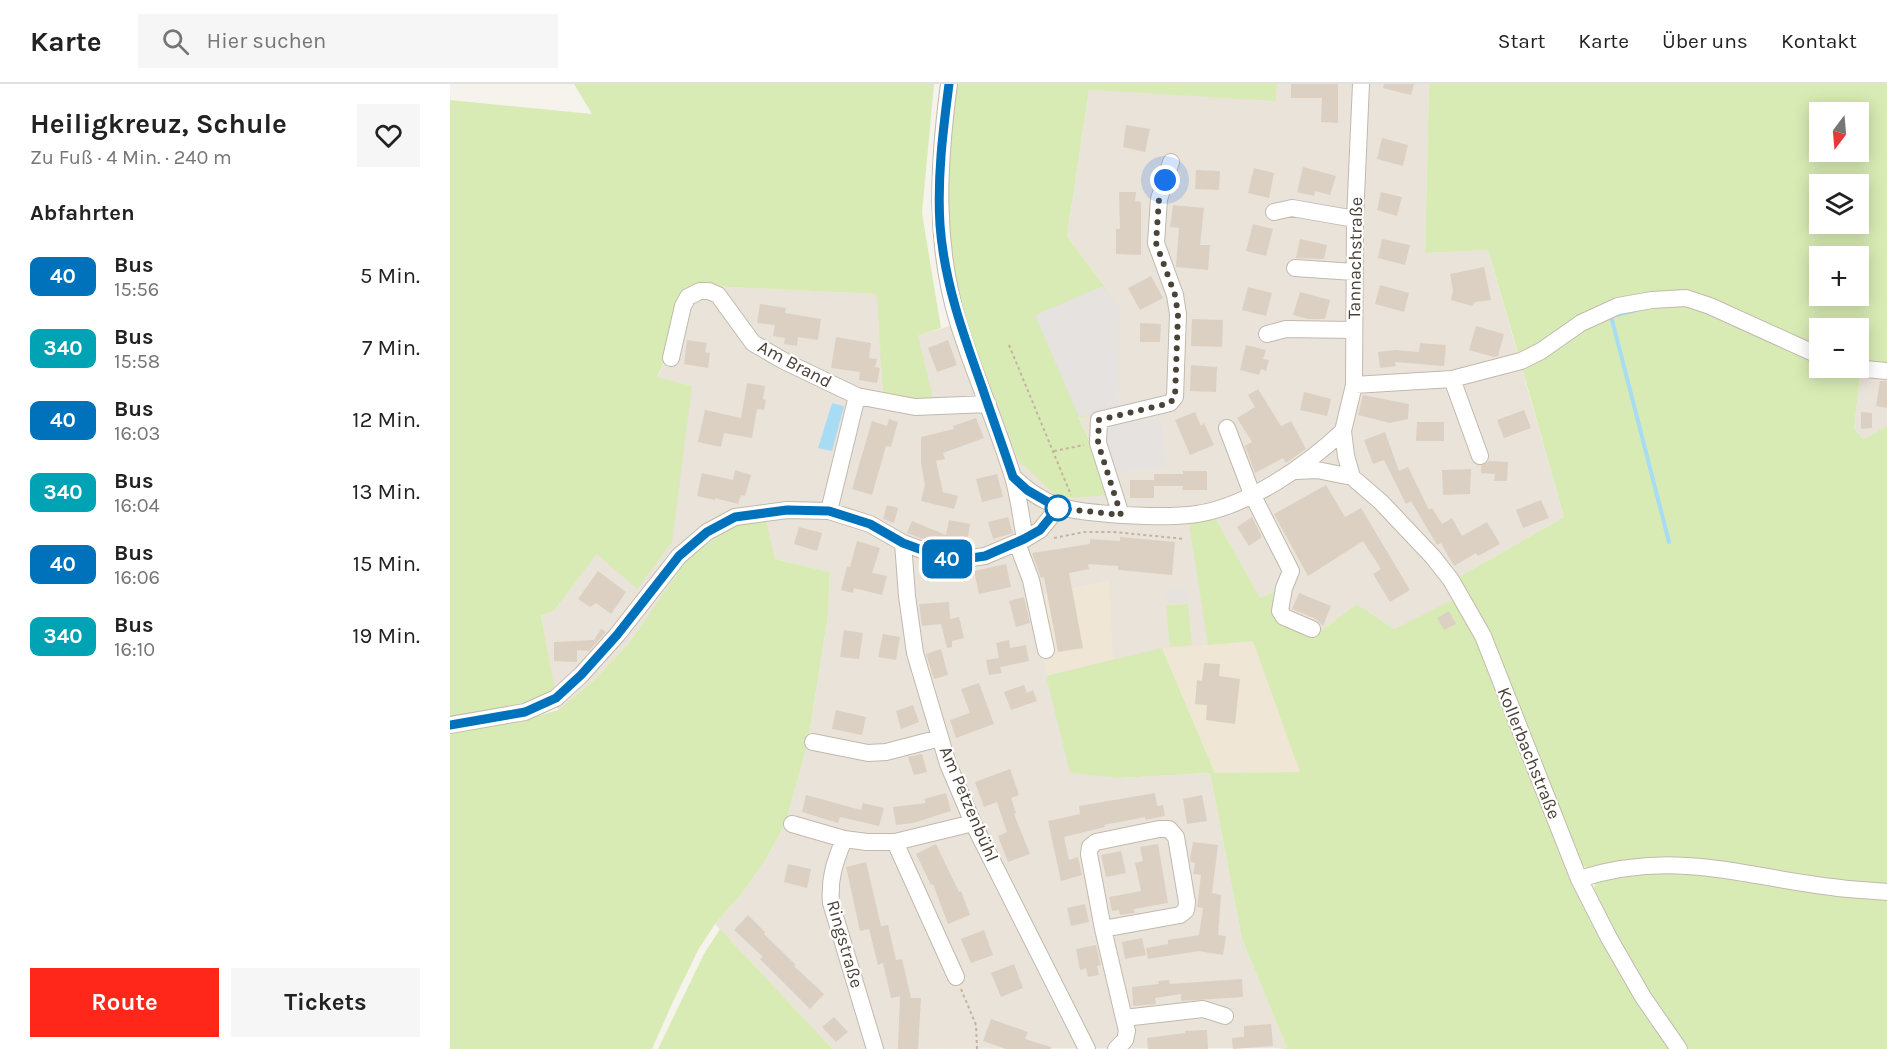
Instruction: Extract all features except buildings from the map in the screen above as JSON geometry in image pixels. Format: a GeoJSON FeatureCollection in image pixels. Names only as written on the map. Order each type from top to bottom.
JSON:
{"type":"FeatureCollection","features":[{"type":"Feature","properties":{"kind":"street"},"geometry":{"type":"LineString","coordinates":[[949,84],[942,139],[939,190],[945,266],[958,322],[1013,477],[1021,541],[1046,650]]}},
{"type":"Feature","properties":{"kind":"street","name":"Tannachstraße"},"geometry":{"type":"LineString","coordinates":[[1352,477],[1343,432],[1354,385],[1355,219],[1361,84]]}},
{"type":"Feature","properties":{"kind":"street"},"geometry":{"type":"LineString","coordinates":[[1121,515],[1098,443],[1099,420],[1170,403],[1175,397],[1178,314],[1175,295],[1156,243],[1159,199],[1171,162]]}},
{"type":"Feature","properties":{"kind":"street"},"geometry":{"type":"LineString","coordinates":[[1274,212],[1292,208],[1355,219]]}},
{"type":"Feature","properties":{"kind":"street"},"geometry":{"type":"LineString","coordinates":[[1295,268],[1354,272]]}},
{"type":"Feature","properties":{"kind":"street","name":"Am Brand"},"geometry":{"type":"LineString","coordinates":[[671,358],[683,306],[688,297],[700,291],[709,291],[718,296],[727,306],[753,343],[784,362],[857,396],[915,407],[988,404]]}},
{"type":"Feature","properties":{"kind":"street"},"geometry":{"type":"LineString","coordinates":[[1354,385],[1452,379],[1521,361],[1541,351],[1581,323],[1618,306],[1652,300],[1686,298],[1710,306],[1809,351]]}},
{"type":"Feature","properties":{"kind":"street"},"geometry":{"type":"LineString","coordinates":[[1267,334],[1287,329],[1353,330]]}},
{"type":"Feature","properties":{"kind":"street"},"geometry":{"type":"LineString","coordinates":[[1869,369],[1887,371]]}},
{"type":"Feature","properties":{"kind":"street"},"geometry":{"type":"LineString","coordinates":[[1452,379],[1480,456]]}},
{"type":"Feature","properties":{"kind":"street"},"geometry":{"type":"LineString","coordinates":[[829,511],[857,396]]}},
{"type":"Feature","properties":{"kind":"street"},"geometry":{"type":"LineString","coordinates":[[1227,428],[1252,494],[1291,571],[1284,588],[1280,611],[1284,616],[1312,628]]}},
{"type":"Feature","properties":{"kind":"street"},"geometry":{"type":"LineString","coordinates":[[1013,477],[1027,490],[1065,503],[1121,515],[1199,514],[1230,505],[1296,471],[1343,432]]}},
{"type":"Feature","properties":{"kind":"street"},"geometry":{"type":"LineString","coordinates":[[1296,471],[1317,470],[1352,477]]}},
{"type":"Feature","properties":{"kind":"street","name":"Kollerbachstraße"},"geometry":{"type":"LineString","coordinates":[[1352,477],[1381,502],[1433,557],[1451,580],[1483,636],[1579,879],[1609,938],[1679,1049]]}},
{"type":"Feature","properties":{"kind":"street"},"geometry":{"type":"LineString","coordinates":[[450,725],[525,712],[556,698],[581,675],[617,635],[679,556],[707,532],[735,517],[787,510],[829,511],[870,524],[903,543],[944,558],[958,560],[985,556],[1021,541],[1040,530],[1065,503]]}},
{"type":"Feature","properties":{"kind":"street","name":"Am Petzenbühl"},"geometry":{"type":"LineString","coordinates":[[903,543],[915,653],[948,764],[973,823],[1087,1049]]}},
{"type":"Feature","properties":{"kind":"street"},"geometry":{"type":"LineString","coordinates":[[813,742],[868,753],[886,752],[940,738]]}},
{"type":"Feature","properties":{"kind":"street"},"geometry":{"type":"LineString","coordinates":[[792,824],[844,839],[895,842],[973,823]]}},
{"type":"Feature","properties":{"kind":"street"},"geometry":{"type":"LineString","coordinates":[[1103,929],[1180,915],[1186,909],[1187,902],[1176,837],[1169,830],[1159,829],[1096,842],[1090,847],[1089,854],[1103,929],[1127,1031],[1125,1040],[1116,1049]]}},
{"type":"Feature","properties":{"kind":"street","name":"Ringstraße"},"geometry":{"type":"LineString","coordinates":[[844,839],[831,875],[831,903],[875,1049]]}},
{"type":"Feature","properties":{"kind":"street"},"geometry":{"type":"LineString","coordinates":[[895,842],[956,977]]}},
{"type":"Feature","properties":{"kind":"street"},"geometry":{"type":"LineString","coordinates":[[1579,879],[1606,870],[1638,866],[1695,865],[1832,887],[1887,892]]}},
{"type":"Feature","properties":{"kind":"street"},"geometry":{"type":"LineString","coordinates":[[1124,1018],[1203,1009],[1225,1016]]}},
{"type":"Feature","properties":{"kind":"path"},"geometry":{"type":"LineString","coordinates":[[1009,345],[1054,451],[1065,503]]}},
{"type":"Feature","properties":{"kind":"path"},"geometry":{"type":"LineString","coordinates":[[1054,451],[1090,443]]}},
{"type":"Feature","properties":{"kind":"path"},"geometry":{"type":"LineString","coordinates":[[1040,530],[1051,538],[1094,532],[1185,538]]}},
{"type":"Feature","properties":{"kind":"path"},"geometry":{"type":"LineString","coordinates":[[956,977],[976,1025],[977,1049]]}},
{"type":"Feature","properties":{"kind":"shaded area"},"geometry":{"type":"Polygon","coordinates":[[[1277,84],[1429,84],[1425,253],[1488,250],[1564,517],[1459,577],[1467,593],[1394,629],[1357,604],[1311,638],[1260,599],[1216,519],[1300,772],[1162,649],[1046,677],[1120,778],[1210,773],[1242,939],[1287,1048],[833,1049],[715,924],[743,892],[766,859],[786,822],[808,742],[828,615],[830,572],[775,559],[687,559],[629,643],[593,681],[558,710],[541,616],[554,611],[597,554],[691,386],[657,378],[703,283],[728,287],[878,294],[883,396],[918,336],[965,321],[1090,443],[1079,417],[1119,306],[1067,236],[1089,90],[1276,100],[1277,84]],[[832,403],[818,448],[844,406],[832,403]]]}},
{"type":"Feature","properties":{"kind":"shaded area"},"geometry":{"type":"Polygon","coordinates":[[[1103,286],[1119,306],[1118,410],[1079,417],[1035,315],[1103,286]]]}},
{"type":"Feature","properties":{"kind":"shaded area"},"geometry":{"type":"Polygon","coordinates":[[[1860,378],[1887,379],[1887,426],[1863,439],[1854,429],[1860,378]]]}},
{"type":"Feature","properties":{"kind":"shaded area"},"geometry":{"type":"Polygon","coordinates":[[[1161,419],[1166,466],[1111,472],[1107,424],[1161,419]]]}},
{"type":"Feature","properties":{"kind":"shaded area"},"geometry":{"type":"Polygon","coordinates":[[[1109,580],[1113,659],[1046,676],[1032,597],[1109,580]]]}},
{"type":"Feature","properties":{"kind":"shaded area"},"geometry":{"type":"Polygon","coordinates":[[[1187,589],[1188,602],[1165,603],[1165,590],[1187,589]]]}},
{"type":"Feature","properties":{"kind":"shaded area"},"geometry":{"type":"Polygon","coordinates":[[[1253,641],[1300,772],[1215,773],[1162,648],[1253,641]]]}},
{"type":"Feature","properties":{"kind":"green space"},"geometry":{"type":"Polygon","coordinates":[[[574,84],[934,84],[922,213],[941,328],[918,336],[934,402],[883,397],[877,294],[728,287],[703,283],[657,377],[692,386],[672,542],[637,589],[597,554],[554,611],[541,616],[555,690],[525,705],[450,719],[450,100],[592,114],[574,84]]]}},
{"type":"Feature","properties":{"kind":"green space"},"geometry":{"type":"Polygon","coordinates":[[[957,84],[1277,84],[1276,101],[1089,90],[1067,236],[1119,306],[1118,410],[1079,418],[1107,495],[1072,498],[1054,494],[1019,461],[958,302],[948,226],[949,140],[957,84]]]}},
{"type":"Feature","properties":{"kind":"green space"},"geometry":{"type":"Polygon","coordinates":[[[1429,84],[1887,84],[1887,367],[1869,364],[1869,318],[1809,318],[1809,348],[1651,295],[1607,301],[1519,357],[1488,250],[1425,253],[1429,84]]]}},
{"type":"Feature","properties":{"kind":"green space"},"geometry":{"type":"Polygon","coordinates":[[[1684,305],[1707,310],[1809,356],[1809,378],[1860,378],[1854,429],[1863,439],[1887,426],[1887,887],[1606,864],[1586,868],[1579,860],[1487,633],[1459,577],[1564,517],[1522,368],[1583,327],[1620,311],[1684,305]]]}},
{"type":"Feature","properties":{"kind":"green space"},"geometry":{"type":"Polygon","coordinates":[[[765,517],[775,559],[830,572],[828,615],[808,742],[786,822],[766,859],[743,892],[715,924],[698,950],[652,1049],[450,1049],[450,732],[525,720],[558,710],[593,681],[629,643],[687,559],[736,523],[765,517]]]}},
{"type":"Feature","properties":{"kind":"green space"},"geometry":{"type":"Polygon","coordinates":[[[1216,519],[1260,598],[1284,588],[1278,611],[1311,638],[1357,604],[1394,629],[1454,599],[1478,640],[1573,882],[1669,1049],[1276,1049],[1287,1048],[1242,939],[1210,773],[1120,778],[1070,773],[1046,676],[1162,648],[1215,773],[1300,772],[1253,641],[1208,645],[1189,524],[1216,519]]]}},
{"type":"Feature","properties":{"kind":"green space"},"geometry":{"type":"Polygon","coordinates":[[[1188,604],[1192,645],[1170,647],[1166,605],[1188,604]]]}},
{"type":"Feature","properties":{"kind":"green space"},"geometry":{"type":"Polygon","coordinates":[[[1661,869],[1887,898],[1887,1049],[1687,1049],[1649,993],[1592,894],[1596,881],[1661,869]]]}},
{"type":"Feature","properties":{"kind":"green space"},"geometry":{"type":"Polygon","coordinates":[[[720,929],[833,1049],[658,1049],[704,954],[720,929]]]}},
{"type":"Feature","properties":{"kind":"water"},"geometry":{"type":"Polygon","coordinates":[[[832,403],[844,406],[832,451],[818,448],[832,403]]]}},
{"type":"Feature","properties":{"kind":"waterway"},"geometry":{"type":"LineString","coordinates":[[1634,311],[1611,316],[1669,542]]}},
{"type":"Feature","properties":{"kind":"bus line","name":"40"},"geometry":{"type":"LineString","coordinates":[[450,725],[525,712],[556,698],[581,675],[617,635],[679,556],[707,532],[735,517],[787,510],[829,511],[870,524],[903,543],[944,558],[958,560],[985,556],[999,551],[1047,524],[1058,508],[1027,490],[1013,477],[958,322],[945,266],[940,227],[939,190],[942,139],[949,84]]}},
{"type":"Feature","properties":{"kind":"route"},"geometry":{"type":"LineString","coordinates":[[1058,508],[1121,515],[1098,443],[1099,420],[1170,403],[1175,397],[1178,314],[1175,295],[1156,243],[1159,199],[1165,180]]}}]}
